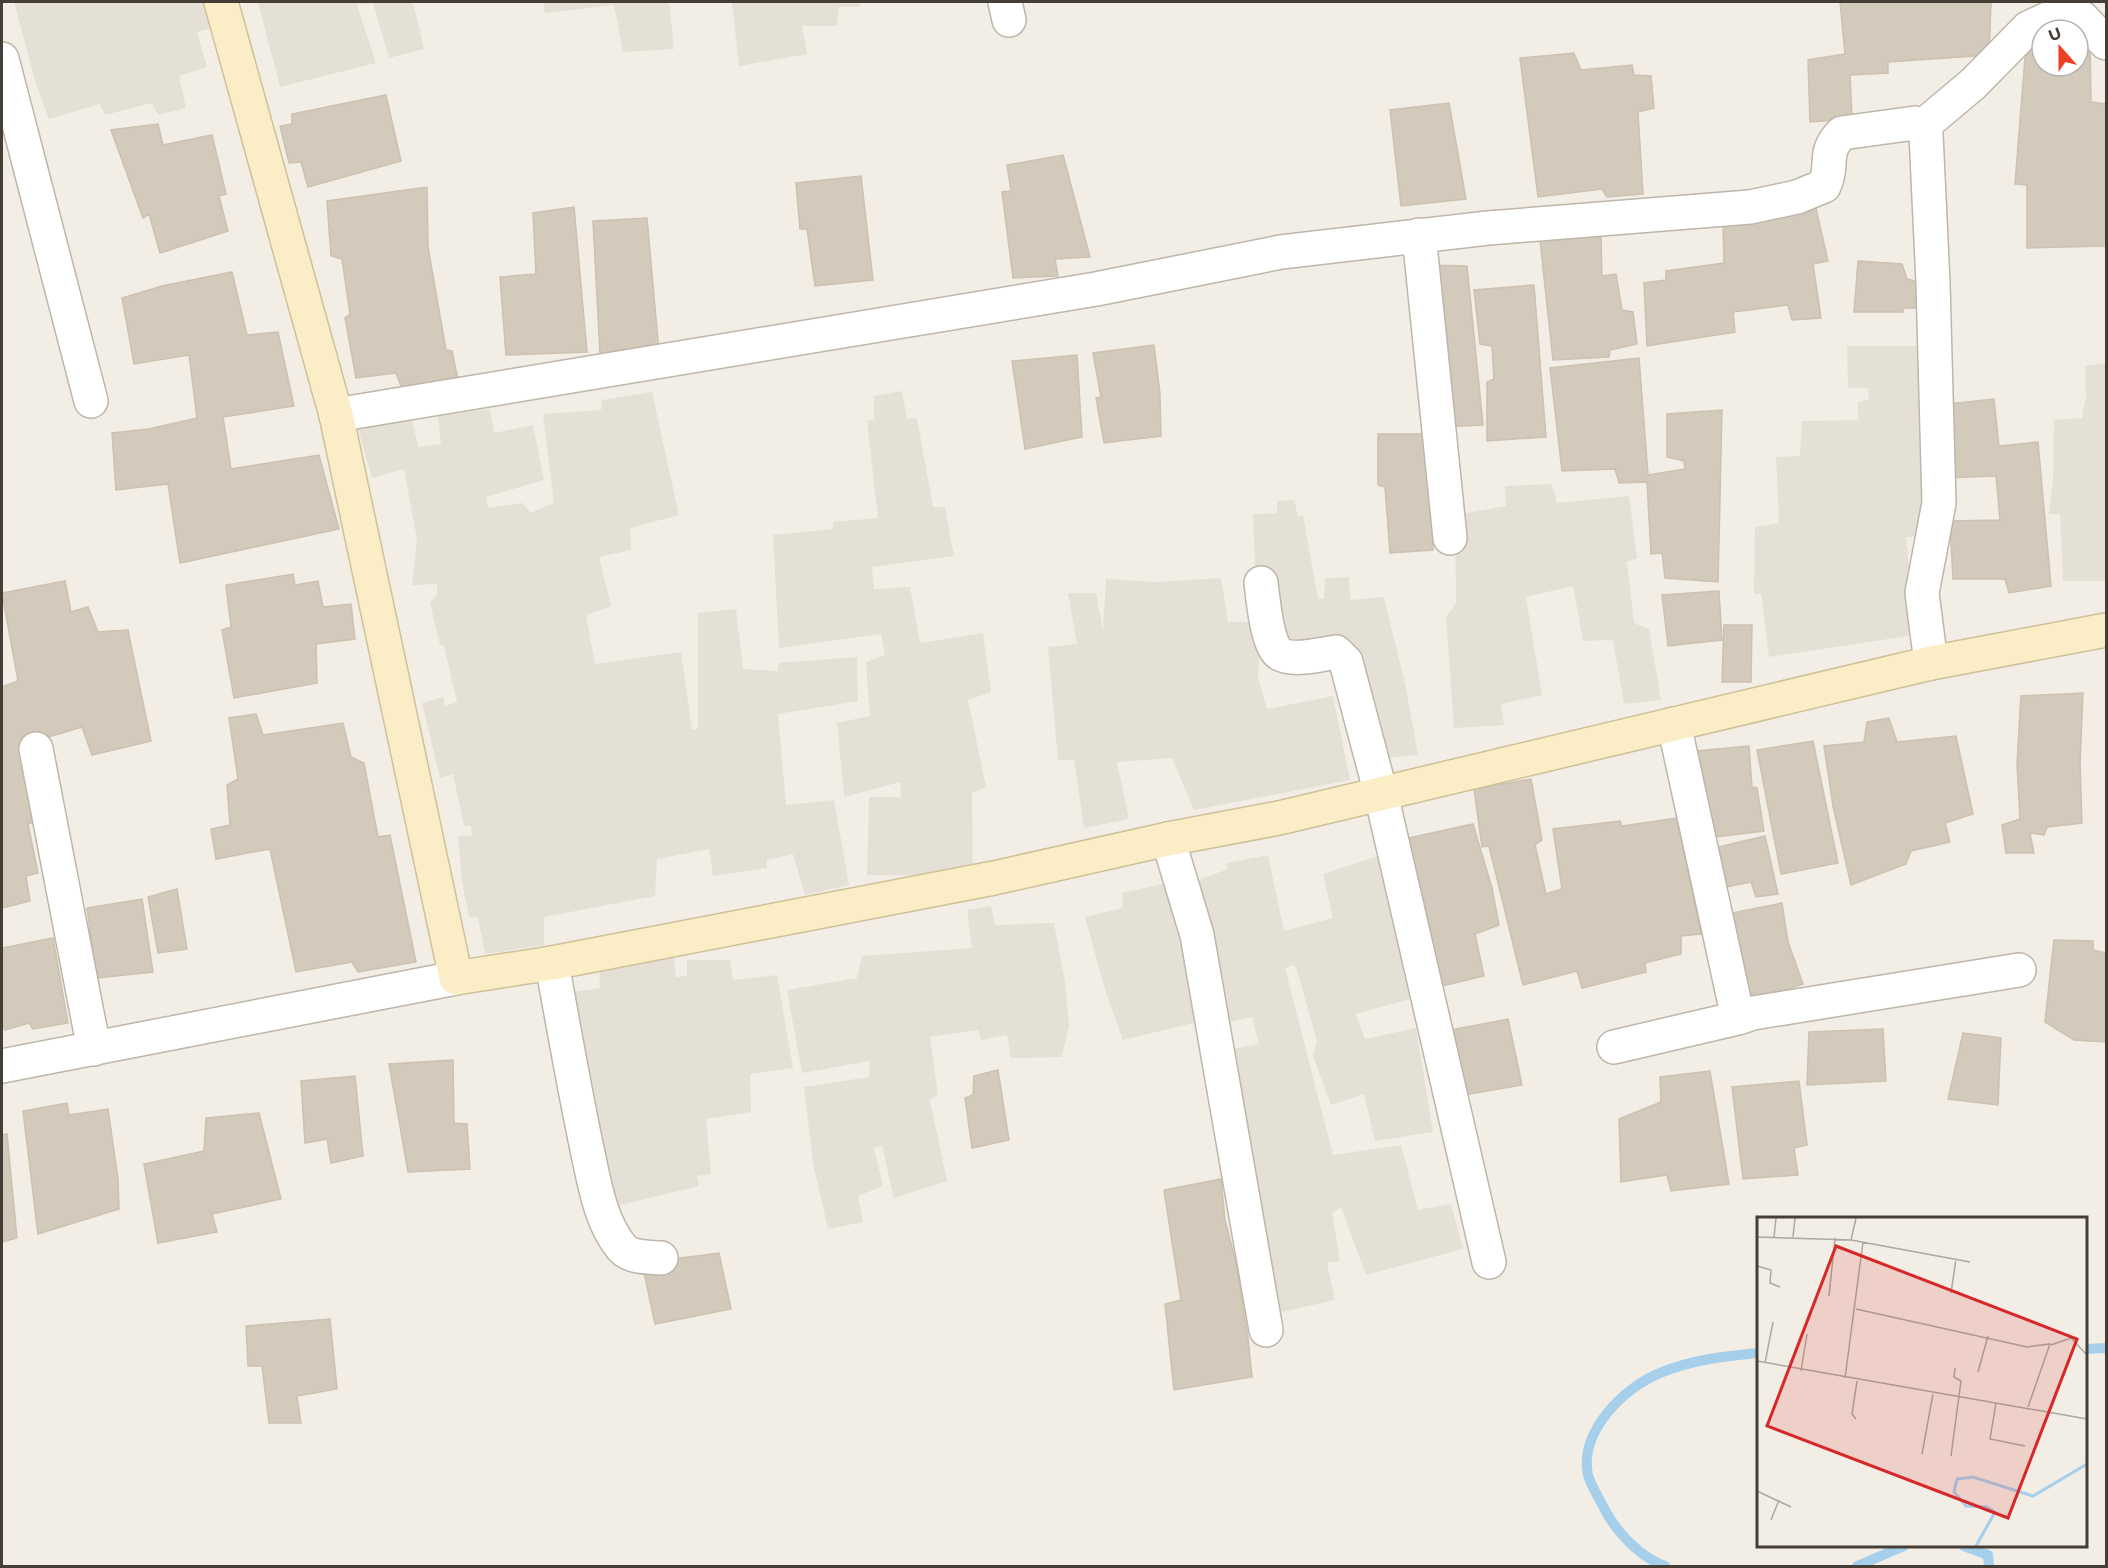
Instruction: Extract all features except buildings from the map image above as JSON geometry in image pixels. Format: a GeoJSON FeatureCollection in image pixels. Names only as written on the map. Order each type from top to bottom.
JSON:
{"type":"FeatureCollection","features":[{"type":"Feature","properties":{"kind":"street"},"geometry":{"type":"LineString","coordinates":[[221,2],[336,415],[456,978]]}},
{"type":"Feature","properties":{"kind":"street"},"geometry":{"type":"LineString","coordinates":[[1923,126],[1973,84],[2028,28],[2056,15],[2082,18],[2106,43]]}},
{"type":"Feature","properties":{"kind":"street"},"geometry":{"type":"LineString","coordinates":[[2,59],[91,401]]}},
{"type":"Feature","properties":{"kind":"street"},"geometry":{"type":"LineString","coordinates":[[336,415],[1096,289],[1281,252],[1419,236],[1750,207],[1797,197],[1824,186],[1829,177],[1829,152],[1842,133],[1915,123],[1923,126],[1926,134],[1934,283],[1939,503],[1922,593],[1930,663]]}},
{"type":"Feature","properties":{"kind":"street"},"geometry":{"type":"LineString","coordinates":[[1419,236],[1450,538]]}},
{"type":"Feature","properties":{"kind":"street"},"geometry":{"type":"LineString","coordinates":[[1261,583],[1272,646],[1280,655],[1301,657],[1336,652],[1346,662],[1381,794],[1489,1262]]}},
{"type":"Feature","properties":{"kind":"street"},"geometry":{"type":"LineString","coordinates":[[2,1066],[456,978],[552,963],[994,878],[1168,839],[1279,819],[1930,663],[2106,630]]}},
{"type":"Feature","properties":{"kind":"street"},"geometry":{"type":"LineString","coordinates":[[1674,724],[1738,1018]]}},
{"type":"Feature","properties":{"kind":"street"},"geometry":{"type":"LineString","coordinates":[[36,749],[94,1049]]}},
{"type":"Feature","properties":{"kind":"street"},"geometry":{"type":"LineString","coordinates":[[1168,839],[1197,935],[1266,1330]]}},
{"type":"Feature","properties":{"kind":"street"},"geometry":{"type":"LineString","coordinates":[[552,963],[573,1083],[597,1190],[611,1233],[624,1251],[639,1257],[661,1258]]}},
{"type":"Feature","properties":{"kind":"street"},"geometry":{"type":"LineString","coordinates":[[1614,1047],[1753,1013],[2019,970]]}},
{"type":"Feature","properties":{"kind":"shaded area"},"geometry":{"type":"Polygon","coordinates":[[[14,2],[214,2],[216,27],[197,32],[207,67],[179,76],[186,108],[158,115],[152,103],[105,115],[100,104],[49,119],[36,84],[14,2]]]}},
{"type":"Feature","properties":{"kind":"shaded area"},"geometry":{"type":"Polygon","coordinates":[[[258,2],[413,2],[424,49],[389,58],[373,3],[357,5],[376,63],[280,87],[258,2]]]}},
{"type":"Feature","properties":{"kind":"shaded area"},"geometry":{"type":"Polygon","coordinates":[[[543,2],[669,2],[674,49],[623,52],[614,5],[545,13],[543,2]]]}},
{"type":"Feature","properties":{"kind":"shaded area"},"geometry":{"type":"Polygon","coordinates":[[[732,2],[859,2],[860,7],[839,7],[837,26],[802,26],[807,54],[739,66],[732,2]]]}},
{"type":"Feature","properties":{"kind":"shaded area"},"geometry":{"type":"Polygon","coordinates":[[[1847,346],[1928,346],[1926,536],[1906,537],[1915,635],[1769,657],[1761,594],[1754,594],[1755,527],[1779,523],[1776,457],[1800,456],[1802,421],[1858,420],[1858,402],[1869,400],[1868,388],[1848,388],[1847,346]]]}},
{"type":"Feature","properties":{"kind":"shaded area"},"geometry":{"type":"Polygon","coordinates":[[[2106,363],[2106,581],[2063,581],[2060,514],[2049,514],[2053,479],[2054,420],[2082,418],[2086,396],[2085,366],[2106,363]]]}},
{"type":"Feature","properties":{"kind":"shaded area"},"geometry":{"type":"Polygon","coordinates":[[[902,391],[907,419],[917,418],[933,507],[945,507],[954,556],[872,567],[874,589],[910,587],[920,643],[983,633],[991,692],[968,700],[986,787],[972,793],[973,876],[867,875],[869,797],[901,797],[900,782],[844,797],[837,723],[870,716],[866,662],[885,655],[881,634],[779,648],[773,535],[833,529],[833,522],[878,518],[867,421],[874,420],[874,396],[902,391]]]}},
{"type":"Feature","properties":{"kind":"shaded area"},"geometry":{"type":"Polygon","coordinates":[[[652,392],[679,515],[630,528],[631,550],[599,557],[611,606],[586,615],[595,664],[681,652],[692,730],[698,728],[698,613],[736,609],[743,669],[778,671],[778,663],[857,657],[858,701],[778,714],[786,805],[834,800],[849,885],[805,895],[793,854],[767,860],[767,868],[713,876],[709,849],[657,859],[655,896],[544,917],[544,945],[485,954],[478,918],[469,917],[462,881],[458,836],[472,836],[471,826],[464,826],[453,774],[440,778],[422,703],[443,697],[445,706],[457,702],[444,646],[440,645],[430,603],[437,595],[437,584],[412,585],[417,540],[404,469],[372,478],[358,429],[412,420],[418,447],[441,444],[438,416],[490,409],[494,433],[533,425],[544,480],[486,497],[488,508],[523,503],[530,513],[554,503],[543,414],[601,410],[602,400],[652,392]]]}},
{"type":"Feature","properties":{"kind":"shaded area"},"geometry":{"type":"Polygon","coordinates":[[[1552,484],[1557,503],[1629,496],[1637,558],[1627,562],[1634,623],[1649,629],[1661,700],[1624,704],[1613,640],[1583,641],[1573,586],[1526,597],[1542,695],[1501,704],[1504,725],[1454,728],[1446,617],[1456,603],[1455,515],[1506,506],[1505,486],[1552,484]]]}},
{"type":"Feature","properties":{"kind":"shaded area"},"geometry":{"type":"Polygon","coordinates":[[[1294,500],[1298,516],[1303,515],[1318,599],[1324,598],[1325,578],[1349,577],[1350,600],[1384,597],[1406,688],[1418,755],[1377,759],[1327,651],[1259,657],[1258,677],[1267,709],[1333,696],[1350,780],[1194,810],[1172,758],[1117,762],[1129,819],[1084,828],[1074,760],[1058,760],[1048,647],[1077,644],[1068,593],[1096,593],[1103,630],[1106,579],[1157,582],[1221,578],[1228,622],[1257,622],[1253,514],[1277,513],[1277,501],[1294,500]]]}},
{"type":"Feature","properties":{"kind":"shaded area"},"geometry":{"type":"Polygon","coordinates":[[[1268,855],[1284,931],[1333,918],[1323,874],[1378,856],[1410,999],[1356,1014],[1365,1039],[1416,1028],[1433,1132],[1375,1141],[1364,1094],[1331,1105],[1313,1056],[1317,1041],[1297,970],[1294,965],[1285,968],[1333,1155],[1401,1145],[1418,1210],[1451,1204],[1463,1249],[1366,1275],[1341,1207],[1332,1213],[1340,1261],[1327,1263],[1335,1300],[1264,1316],[1219,1052],[1259,1044],[1252,1017],[1210,1026],[1206,1020],[1123,1040],[1106,993],[1085,917],[1123,908],[1122,893],[1167,883],[1172,890],[1228,869],[1227,863],[1268,855]]]}},
{"type":"Feature","properties":{"kind":"shaded area"},"geometry":{"type":"Polygon","coordinates":[[[991,906],[995,925],[1054,923],[1065,982],[1069,1025],[1062,1057],[1011,1058],[1007,1035],[981,1040],[978,1030],[930,1037],[938,1095],[930,1100],[947,1181],[894,1198],[882,1146],[874,1148],[883,1186],[858,1196],[863,1222],[828,1229],[813,1163],[804,1087],[869,1077],[870,1061],[802,1073],[787,990],[857,978],[862,956],[972,948],[967,910],[991,906]]]}},
{"type":"Feature","properties":{"kind":"shaded area"},"geometry":{"type":"Polygon","coordinates":[[[673,953],[676,977],[687,976],[687,960],[730,960],[733,980],[777,975],[793,1068],[750,1074],[751,1112],[706,1119],[711,1174],[697,1176],[699,1186],[612,1207],[560,994],[600,988],[599,964],[673,953]]]}},
{"type":"Feature","properties":{"kind":"waterway"},"geometry":{"type":"LineString","coordinates":[[2087,1349],[2106,1348]]}},
{"type":"Feature","properties":{"kind":"waterway"},"geometry":{"type":"LineString","coordinates":[[1665,1566],[1638,1550],[1609,1517],[1588,1475],[1587,1459],[1590,1443],[1607,1414],[1632,1389],[1646,1380],[1660,1373],[1696,1362],[1757,1353]]}},
{"type":"Feature","properties":{"kind":"waterway"},"geometry":{"type":"LineString","coordinates":[[1857,1566],[1902,1547]]}},
{"type":"Feature","properties":{"kind":"waterway"},"geometry":{"type":"LineString","coordinates":[[1967,1547],[1988,1555],[1989,1566]]}}]}
